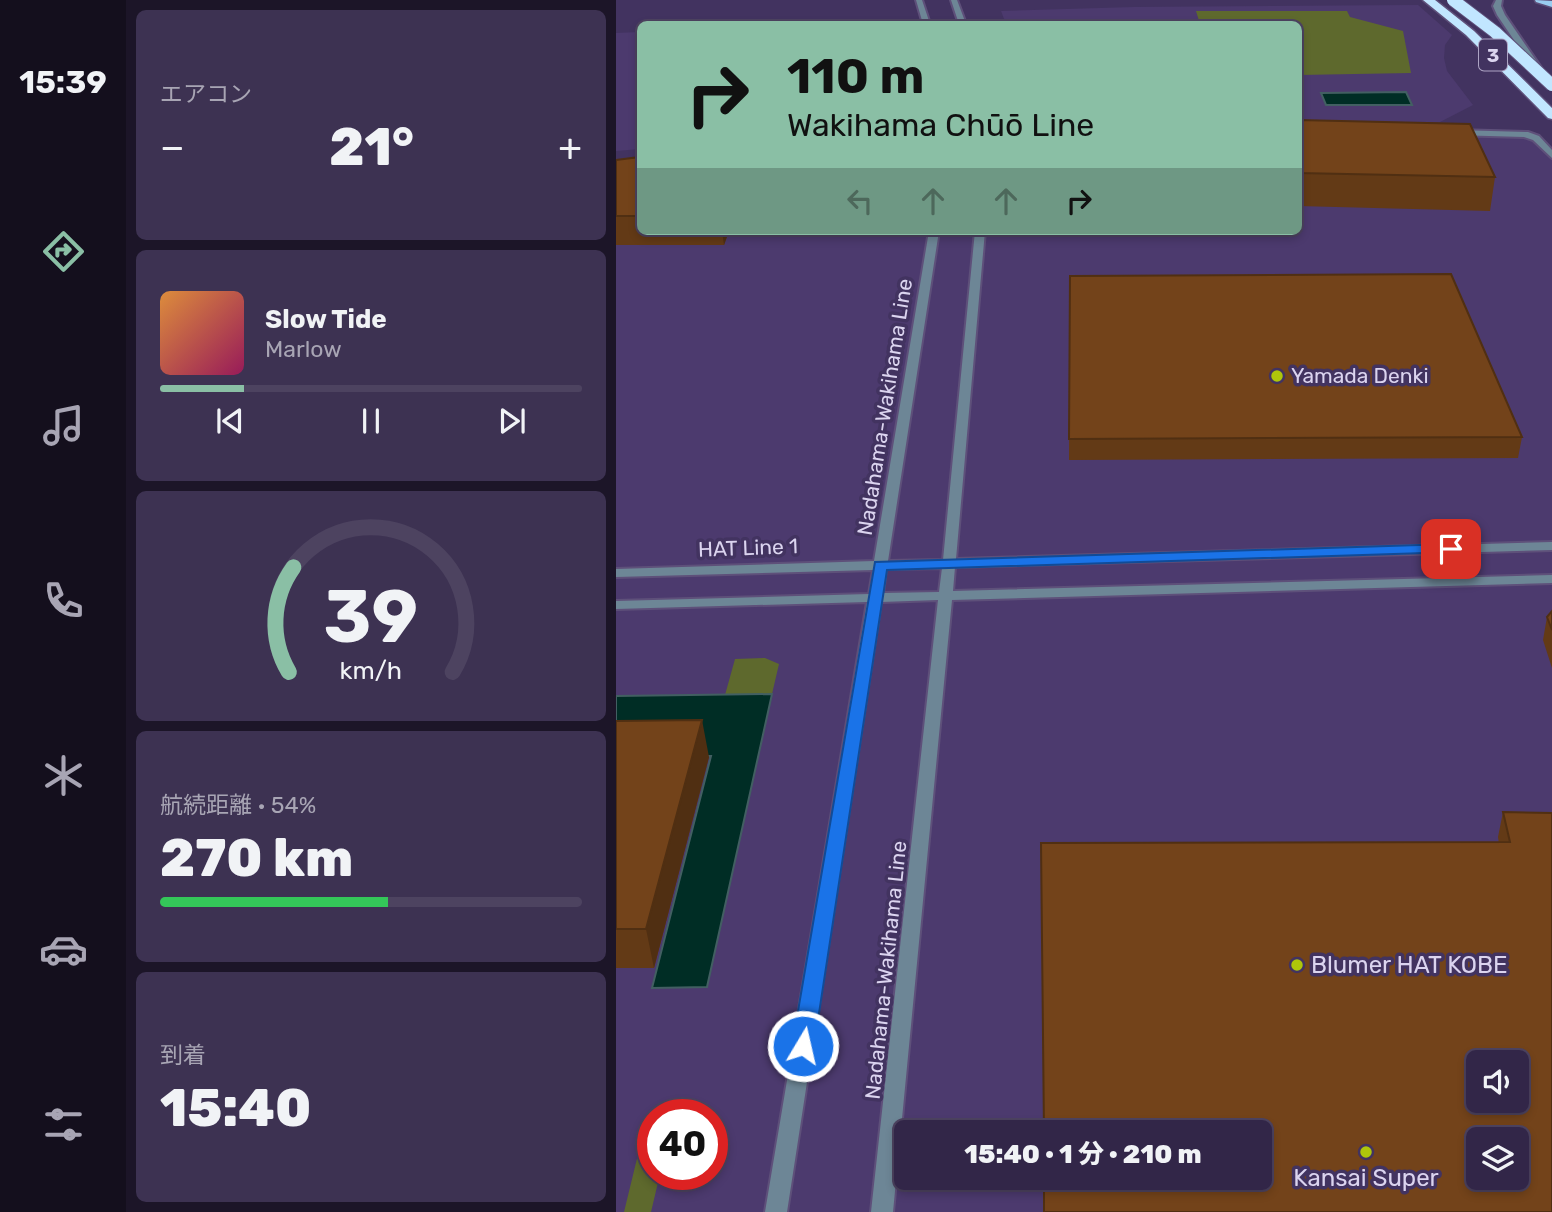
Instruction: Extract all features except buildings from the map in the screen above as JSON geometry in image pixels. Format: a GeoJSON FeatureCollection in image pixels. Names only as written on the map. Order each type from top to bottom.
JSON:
{"type":"FeatureCollection","features":[{"type":"Feature","properties":{"kind":"highway","name":"3"},"geometry":{"type":"LineString","coordinates":[[1428,0],[1470,33],[1552,115]]}},
{"type":"Feature","properties":{"kind":"highway","name":"3"},"geometry":{"type":"LineString","coordinates":[[1453,0],[1495,32],[1552,86]]}},
{"type":"Feature","properties":{"kind":"main road"},"geometry":{"type":"LineString","coordinates":[[1539,0],[1551,4]]}},
{"type":"Feature","properties":{"kind":"street"},"geometry":{"type":"LineString","coordinates":[[919,0],[926,21]]}},
{"type":"Feature","properties":{"kind":"street"},"geometry":{"type":"LineString","coordinates":[[954,0],[961,21]]}},
{"type":"Feature","properties":{"kind":"street"},"geometry":{"type":"LineString","coordinates":[[1499,0],[1497,6],[1501,15],[1552,86]]}},
{"type":"Feature","properties":{"kind":"street"},"geometry":{"type":"LineString","coordinates":[[1447,133],[1525,134],[1536,138],[1552,155]]}},
{"type":"Feature","properties":{"kind":"street","name":"Nadahama-Wakihama Line"},"geometry":{"type":"LineString","coordinates":[[776,1212],[933,235]]}},
{"type":"Feature","properties":{"kind":"street","name":"Nadahama-Wakihama Line"},"geometry":{"type":"LineString","coordinates":[[882,1212],[946,595],[980,235]]}},
{"type":"Feature","properties":{"kind":"street","name":"HAT Line 1"},"geometry":{"type":"LineString","coordinates":[[616,573],[1552,546]]}},
{"type":"Feature","properties":{"kind":"street"},"geometry":{"type":"LineString","coordinates":[[616,605],[1552,579]]}},
{"type":"Feature","properties":{"kind":"shaded area"},"geometry":{"type":"Polygon","coordinates":[[[1418,5],[1452,35],[1445,45],[1447,71],[1473,105],[1440,122],[1302,122],[1302,21],[1005,21],[1001,11],[1418,5]]]}},
{"type":"Feature","properties":{"kind":"shaded area"},"geometry":{"type":"Polygon","coordinates":[[[637,32],[637,149],[616,151],[616,33],[637,32]]]}},
{"type":"Feature","properties":{"kind":"shaded area"},"geometry":{"type":"Polygon","coordinates":[[[1406,92],[1412,105],[1326,105],[1321,93],[1406,92]]]}},
{"type":"Feature","properties":{"kind":"shaded area"},"geometry":{"type":"Polygon","coordinates":[[[1501,132],[1536,138],[1552,155],[1552,1212],[616,1212],[616,163],[637,222],[637,235],[1302,235],[1302,134],[1501,132]]]}},
{"type":"Feature","properties":{"kind":"shaded area"},"geometry":{"type":"Polygon","coordinates":[[[772,694],[707,987],[652,988],[711,756],[616,757],[616,696],[772,694]]]}},
{"type":"Feature","properties":{"kind":"green space"},"geometry":{"type":"Polygon","coordinates":[[[1196,11],[1347,11],[1350,17],[1403,31],[1411,73],[1302,75],[1302,21],[1199,21],[1196,11]]]}},
{"type":"Feature","properties":{"kind":"green space"},"geometry":{"type":"Polygon","coordinates":[[[765,658],[779,664],[772,694],[725,695],[735,659],[765,658]]]}},
{"type":"Feature","properties":{"kind":"green space"},"geometry":{"type":"Polygon","coordinates":[[[637,1159],[637,1190],[656,1190],[651,1212],[624,1212],[637,1159]]]}},
{"type":"Feature","properties":{"kind":"place","name":"Yamada Denki"},"geometry":{"type":"Point","coordinates":[1277,376]}},
{"type":"Feature","properties":{"kind":"place","name":"Blumer HAT KOBE"},"geometry":{"type":"Point","coordinates":[1297,965]}},
{"type":"Feature","properties":{"kind":"place","name":"Kansai Super"},"geometry":{"type":"Point","coordinates":[1366,1152]}},
{"type":"Feature","properties":{"kind":"route"},"geometry":{"type":"LineString","coordinates":[[803,1046],[880,566],[1451,549]]}}]}
